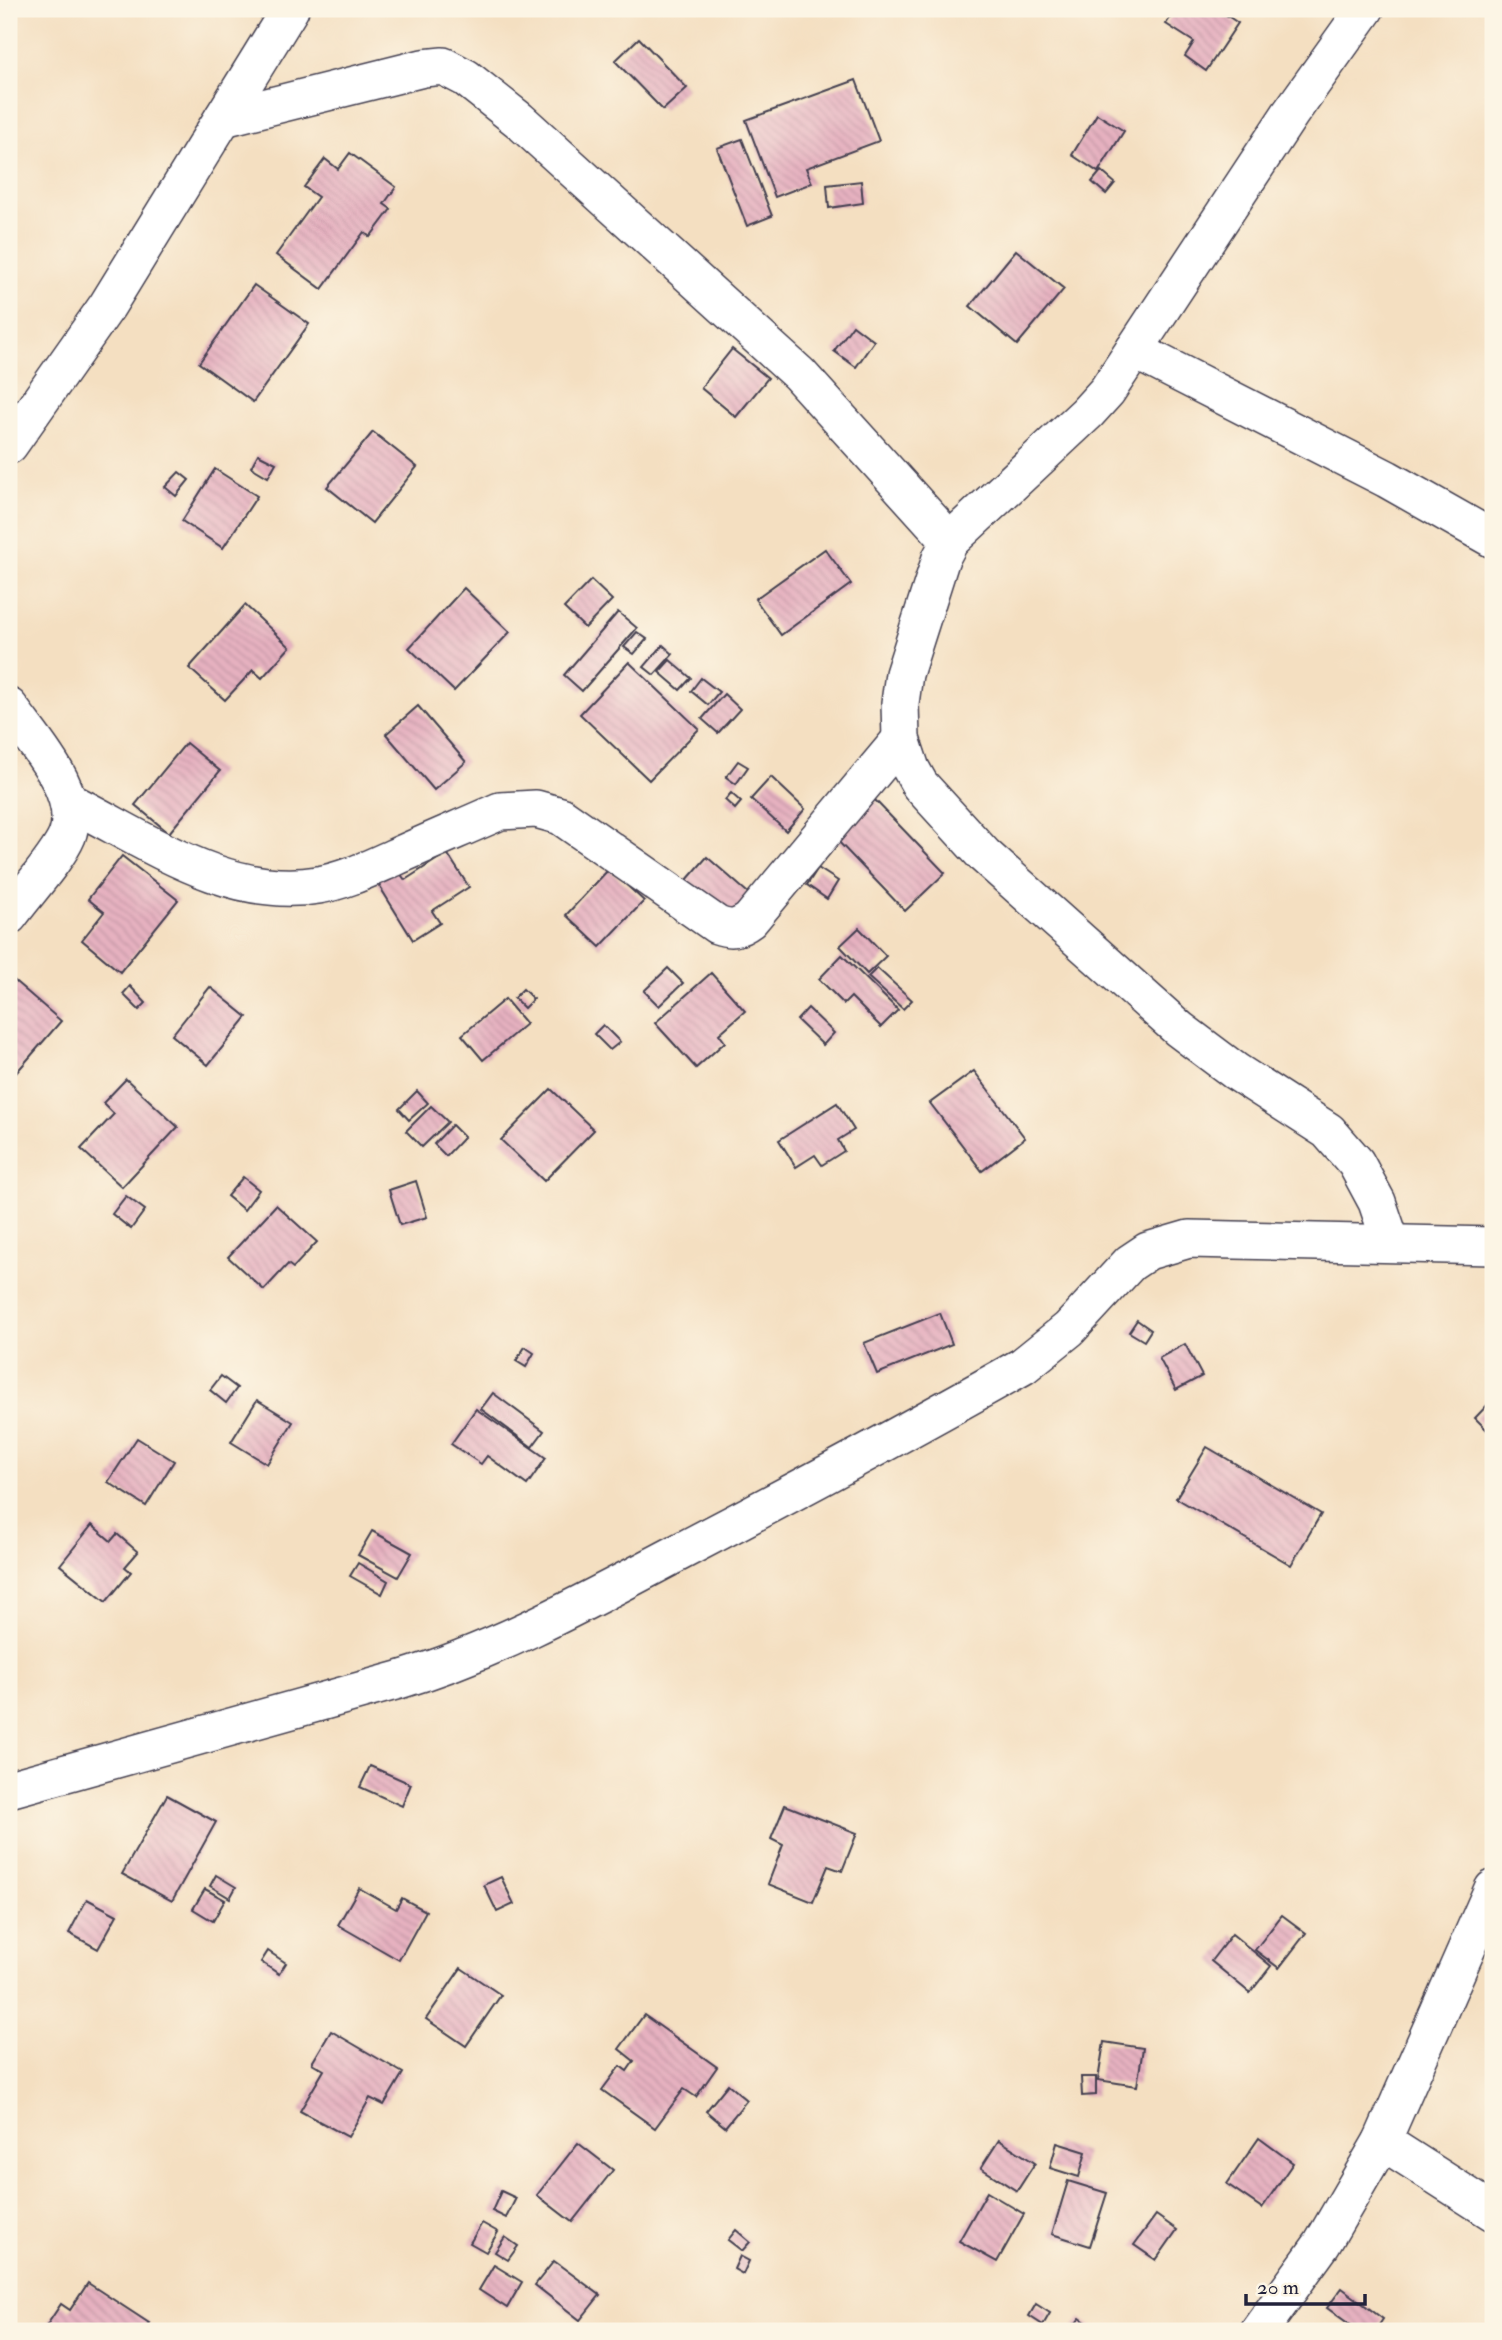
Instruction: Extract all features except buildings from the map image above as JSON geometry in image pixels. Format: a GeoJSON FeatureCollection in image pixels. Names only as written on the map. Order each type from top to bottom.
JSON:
{"type":"FeatureCollection","features":[{"type":"Feature","properties":{"kind":"street"},"geometry":{"type":"LineString","coordinates":[[9,445],[107,306],[290,9]]}},
{"type":"Feature","properties":{"kind":"street"},"geometry":{"type":"LineString","coordinates":[[1365,9],[1290,114],[1108,391],[950,541],[941,558],[904,674],[900,711],[901,739],[911,769],[920,785],[984,855],[1179,1029],[1235,1071],[1328,1131],[1356,1163],[1377,1202],[1391,1244]]}},
{"type":"Feature","properties":{"kind":"street"},"geometry":{"type":"LineString","coordinates":[[223,118],[423,68],[443,66],[466,78],[519,120],[799,374],[950,541]]}},
{"type":"Feature","properties":{"kind":"street"},"geometry":{"type":"LineString","coordinates":[[1134,350],[1387,479],[1493,539]]}},
{"type":"Feature","properties":{"kind":"street"},"geometry":{"type":"LineString","coordinates":[[9,707],[60,781],[70,802],[71,819],[66,838],[9,916]]}},
{"type":"Feature","properties":{"kind":"street"},"geometry":{"type":"LineString","coordinates":[[70,802],[212,873],[241,882],[280,888],[318,885],[347,878],[500,811],[518,808],[549,812],[598,840],[717,925],[729,929],[740,928],[750,920],[901,739]]}},
{"type":"Feature","properties":{"kind":"street"},"geometry":{"type":"LineString","coordinates":[[9,1789],[400,1680],[449,1665],[494,1646],[676,1554],[1023,1366],[1069,1329],[1115,1276],[1148,1251],[1189,1239],[1493,1246]]}},
{"type":"Feature","properties":{"kind":"street"},"geometry":{"type":"LineString","coordinates":[[1259,2331],[1322,2244],[1382,2141],[1493,1889]]}},
{"type":"Feature","properties":{"kind":"street"},"geometry":{"type":"LineString","coordinates":[[1382,2141],[1493,2212]]}}]}
